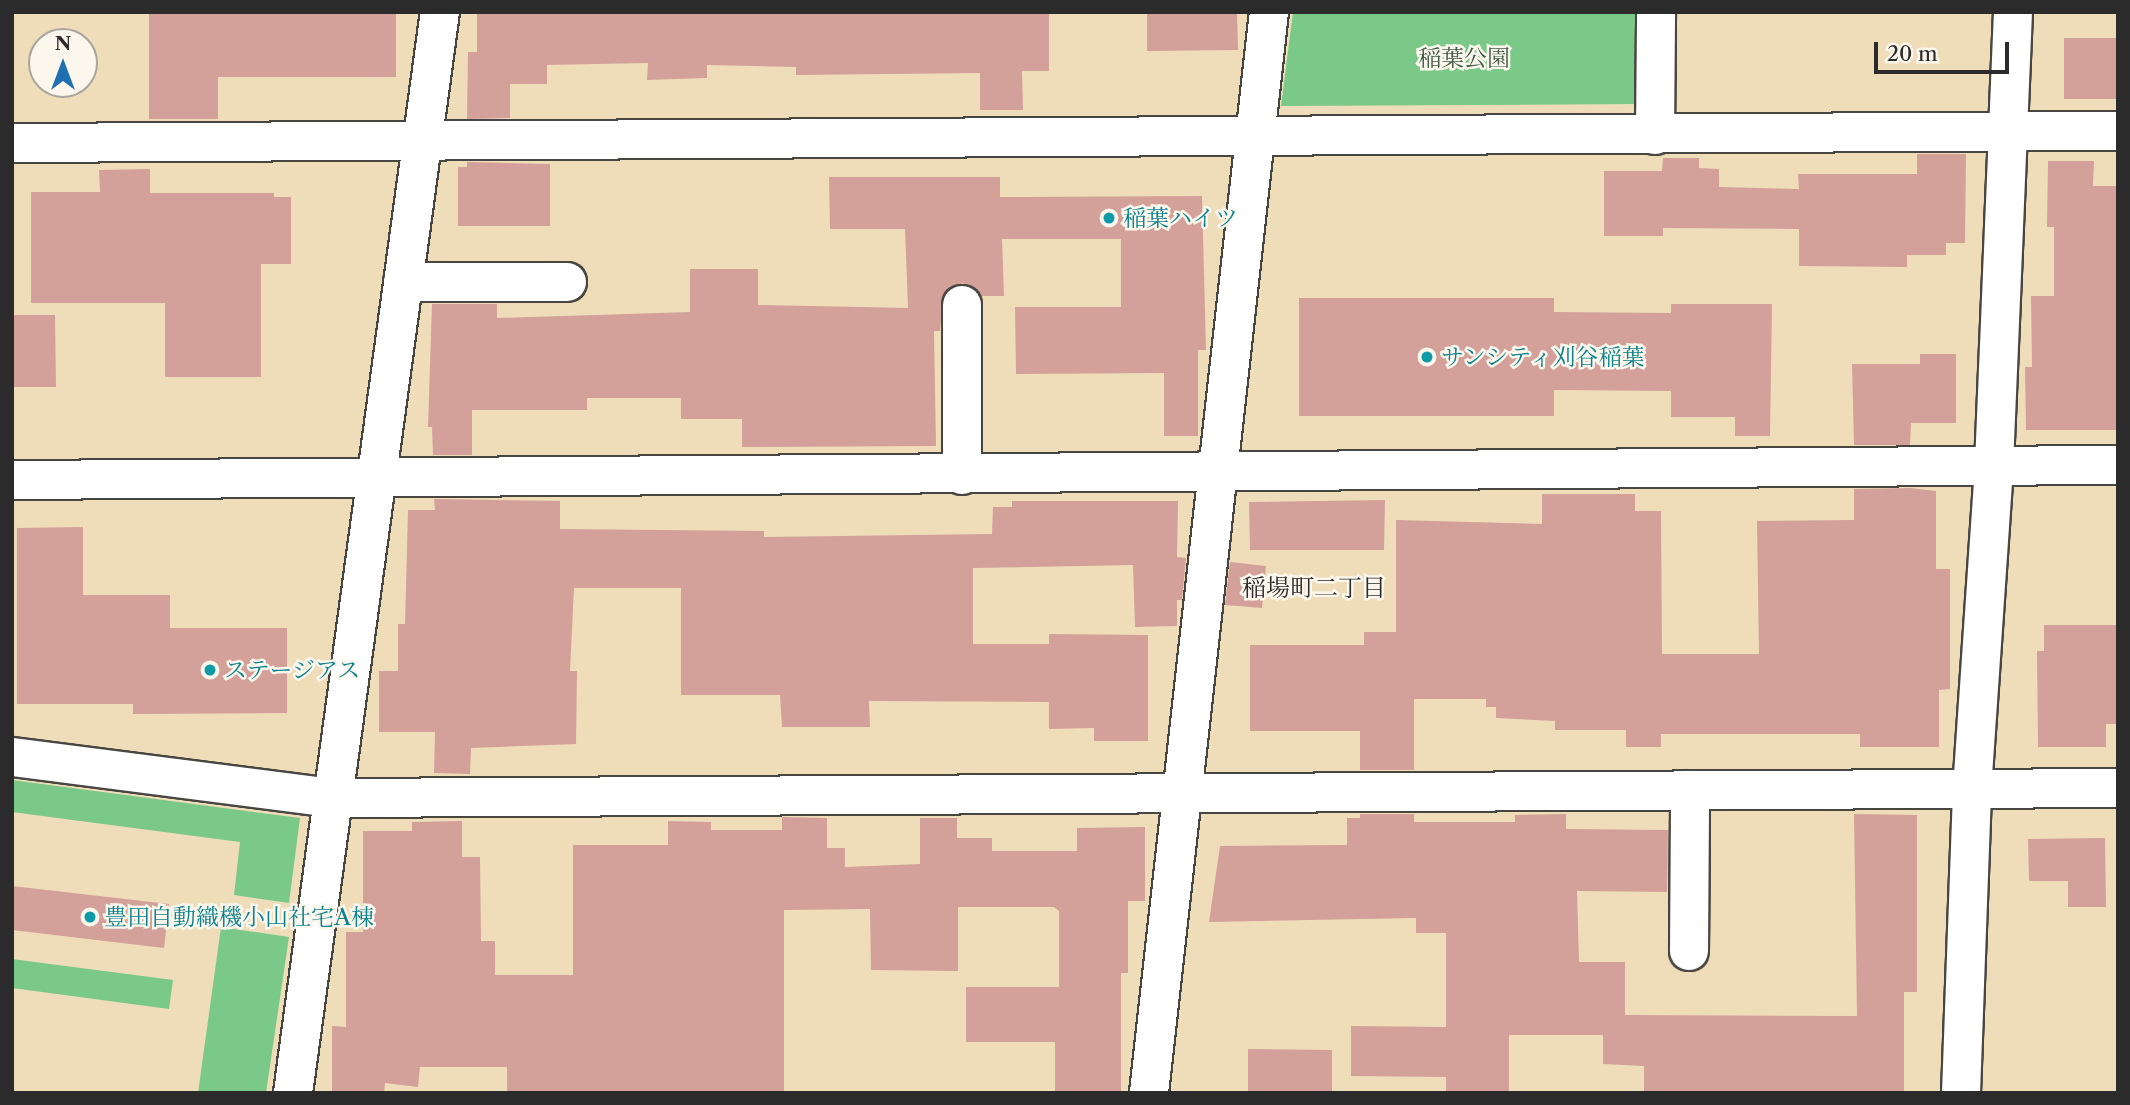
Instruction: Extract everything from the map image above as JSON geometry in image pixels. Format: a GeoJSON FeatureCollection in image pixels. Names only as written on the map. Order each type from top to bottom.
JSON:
{"type":"FeatureCollection","features":[{"type":"Feature","properties":{"kind":"street"},"geometry":{"type":"LineString","coordinates":[[293,1093],[440,12]]}},
{"type":"Feature","properties":{"kind":"street"},"geometry":{"type":"LineString","coordinates":[[1149,1093],[1180,793],[1219,472],[1269,12]]}},
{"type":"Feature","properties":{"kind":"street"},"geometry":{"type":"LineString","coordinates":[[1655,135],[1656,12]]}},
{"type":"Feature","properties":{"kind":"street"},"geometry":{"type":"LineString","coordinates":[[1961,1093],[1972,790],[1994,465],[2013,12]]}},
{"type":"Feature","properties":{"kind":"street"},"geometry":{"type":"LineString","coordinates":[[12,143],[2118,131]]}},
{"type":"Feature","properties":{"kind":"street"},"geometry":{"type":"LineString","coordinates":[[403,282],[567,282]]}},
{"type":"Feature","properties":{"kind":"street"},"geometry":{"type":"LineString","coordinates":[[961,305],[962,475]]}},
{"type":"Feature","properties":{"kind":"street"},"geometry":{"type":"LineString","coordinates":[[12,480],[962,475],[2118,464]]}},
{"type":"Feature","properties":{"kind":"street"},"geometry":{"type":"LineString","coordinates":[[12,757],[333,798],[2118,788]]}},
{"type":"Feature","properties":{"kind":"street"},"geometry":{"type":"LineString","coordinates":[[1689,951],[1690,790]]}},
{"type":"Feature","properties":{"kind":"green space","name":"稲葉公園"},"geometry":{"type":"Polygon","coordinates":[[[1293,12],[1641,12],[1641,104],[1281,106],[1293,12]]]}},
{"type":"Feature","properties":{"kind":"green space"},"geometry":{"type":"Polygon","coordinates":[[[12,780],[300,818],[289,903],[234,895],[240,842],[12,812],[12,780]]]}},
{"type":"Feature","properties":{"kind":"green space"},"geometry":{"type":"Polygon","coordinates":[[[221,927],[289,937],[266,1093],[198,1093],[221,927]]]}},
{"type":"Feature","properties":{"kind":"green space"},"geometry":{"type":"Polygon","coordinates":[[[12,959],[173,980],[169,1009],[12,988],[12,959]]]}},
{"type":"Feature","properties":{"kind":"building"},"geometry":{"type":"Polygon","coordinates":[[[149,12],[396,12],[396,77],[218,77],[218,119],[149,119],[149,12]]]}},
{"type":"Feature","properties":{"kind":"building"},"geometry":{"type":"Polygon","coordinates":[[[477,12],[1049,12],[1049,71],[1022,71],[1023,110],[980,110],[980,73],[796,75],[796,67],[707,65],[707,78],[647,80],[648,63],[547,65],[547,84],[510,84],[510,118],[467,119],[468,52],[477,52],[477,12]]]}},
{"type":"Feature","properties":{"kind":"building"},"geometry":{"type":"Polygon","coordinates":[[[1147,12],[1237,12],[1238,50],[1147,51],[1147,12]]]}},
{"type":"Feature","properties":{"kind":"building"},"geometry":{"type":"Polygon","coordinates":[[[2064,38],[2118,38],[2118,99],[2064,99],[2064,38]]]}},
{"type":"Feature","properties":{"kind":"building"},"geometry":{"type":"Polygon","coordinates":[[[1917,154],[1966,154],[1965,243],[1946,243],[1946,255],[1907,255],[1907,267],[1799,266],[1799,229],[1663,228],[1663,236],[1604,236],[1604,171],[1662,171],[1663,158],[1699,158],[1699,168],[1719,169],[1719,187],[1799,189],[1798,174],[1917,174],[1917,154]]]}},
{"type":"Feature","properties":{"kind":"building"},"geometry":{"type":"Polygon","coordinates":[[[2048,161],[2094,161],[2093,186],[2118,186],[2118,430],[2026,430],[2025,367],[2032,367],[2031,296],[2054,296],[2054,227],[2047,227],[2048,161]]]}},
{"type":"Feature","properties":{"kind":"building"},"geometry":{"type":"Polygon","coordinates":[[[467,162],[550,164],[550,226],[458,226],[458,167],[467,167],[467,162]]]}},
{"type":"Feature","properties":{"kind":"building"},"geometry":{"type":"Polygon","coordinates":[[[150,169],[150,193],[274,193],[274,197],[291,197],[291,264],[261,264],[261,377],[165,377],[165,303],[31,303],[31,192],[100,192],[99,170],[150,169]]]}},
{"type":"Feature","properties":{"kind":"building"},"geometry":{"type":"Polygon","coordinates":[[[829,177],[1000,177],[1000,197],[1202,196],[1206,350],[1198,350],[1198,436],[1164,436],[1164,373],[1016,374],[1015,307],[1121,307],[1121,239],[1002,239],[1004,296],[982,296],[963,283],[943,295],[940,331],[934,331],[936,446],[742,447],[742,419],[681,419],[681,398],[587,398],[587,410],[472,410],[472,455],[433,455],[432,427],[428,427],[432,304],[497,304],[497,318],[690,312],[690,269],[758,269],[758,305],[908,308],[905,229],[830,229],[829,177]]]}},
{"type":"Feature","properties":{"kind":"building"},"geometry":{"type":"Polygon","coordinates":[[[1299,298],[1554,298],[1554,312],[1671,313],[1671,304],[1772,304],[1770,436],[1735,436],[1735,417],[1671,417],[1671,391],[1554,390],[1554,416],[1299,416],[1299,298]]]}},
{"type":"Feature","properties":{"kind":"building"},"geometry":{"type":"Polygon","coordinates":[[[14,315],[55,315],[56,387],[12,387],[14,315]]]}},
{"type":"Feature","properties":{"kind":"building"},"geometry":{"type":"Polygon","coordinates":[[[1920,354],[1956,354],[1956,423],[1911,423],[1910,445],[1854,445],[1852,364],[1920,364],[1920,354]]]}},
{"type":"Feature","properties":{"kind":"building"},"geometry":{"type":"Polygon","coordinates":[[[1910,488],[1936,491],[1936,569],[1950,569],[1950,689],[1939,690],[1939,747],[1860,747],[1860,734],[1661,734],[1661,747],[1626,747],[1626,730],[1555,730],[1555,721],[1496,718],[1496,707],[1486,707],[1486,699],[1414,699],[1414,770],[1360,770],[1360,731],[1250,731],[1250,645],[1364,645],[1364,632],[1396,632],[1396,520],[1542,524],[1542,494],[1635,494],[1635,511],[1661,511],[1662,654],[1759,654],[1757,521],[1854,520],[1854,489],[1910,488]]]}},
{"type":"Feature","properties":{"kind":"building"},"geometry":{"type":"Polygon","coordinates":[[[434,499],[560,501],[560,529],[764,531],[764,537],[992,534],[993,507],[1012,507],[1012,501],[1178,501],[1177,557],[1186,558],[1182,600],[1177,600],[1177,626],[1135,627],[1133,565],[973,568],[973,644],[1049,644],[1049,634],[1148,635],[1148,741],[1094,741],[1094,728],[1049,729],[1049,702],[869,701],[870,727],[782,727],[780,695],[681,695],[681,588],[574,588],[570,671],[577,671],[576,744],[471,748],[470,774],[434,773],[435,732],[379,732],[379,671],[398,671],[398,624],[405,624],[408,510],[435,510],[434,499]]]}},
{"type":"Feature","properties":{"kind":"building"},"geometry":{"type":"Polygon","coordinates":[[[1385,500],[1384,550],[1250,550],[1249,502],[1385,500]]]}},
{"type":"Feature","properties":{"kind":"building"},"geometry":{"type":"Polygon","coordinates":[[[83,527],[83,595],[170,595],[170,628],[287,628],[287,713],[133,714],[133,704],[17,704],[17,528],[83,527]]]}},
{"type":"Feature","properties":{"kind":"building"},"geometry":{"type":"Polygon","coordinates":[[[1230,562],[1266,566],[1262,608],[1225,605],[1230,562]]]}},
{"type":"Feature","properties":{"kind":"building"},"geometry":{"type":"Polygon","coordinates":[[[2044,625],[2117,625],[2117,724],[2106,724],[2106,747],[2038,747],[2037,651],[2044,651],[2044,625]]]}},
{"type":"Feature","properties":{"kind":"building"},"geometry":{"type":"Polygon","coordinates":[[[1360,814],[1414,814],[1414,822],[1515,822],[1515,815],[1566,814],[1566,829],[1668,830],[1667,892],[1577,891],[1579,962],[1625,962],[1625,1015],[1857,1016],[1854,814],[1917,815],[1917,992],[1904,992],[1904,1093],[1644,1093],[1644,1066],[1603,1064],[1603,1035],[1509,1035],[1509,1093],[1446,1093],[1446,1077],[1351,1076],[1351,1026],[1446,1027],[1446,933],[1416,933],[1416,918],[1209,922],[1220,846],[1347,845],[1347,818],[1360,818],[1360,814]]]}},
{"type":"Feature","properties":{"kind":"building"},"geometry":{"type":"Polygon","coordinates":[[[782,817],[827,818],[827,848],[845,848],[845,867],[920,864],[920,818],[957,818],[957,838],[992,838],[992,851],[1077,851],[1077,828],[1145,827],[1145,901],[1128,901],[1128,973],[1121,973],[1121,1093],[1055,1093],[1055,1042],[966,1042],[966,987],[1059,987],[1059,911],[1054,907],[958,907],[958,971],[871,970],[870,909],[784,910],[784,1093],[507,1093],[507,1067],[420,1067],[418,1087],[385,1083],[384,1093],[332,1093],[332,1026],[346,1027],[346,932],[363,932],[363,831],[412,831],[412,822],[462,821],[462,857],[480,857],[481,941],[495,941],[495,975],[573,975],[573,845],[668,845],[668,821],[711,822],[711,830],[782,830],[782,817]]]}},
{"type":"Feature","properties":{"kind":"building"},"geometry":{"type":"Polygon","coordinates":[[[2105,838],[2106,907],[2068,907],[2068,881],[2029,881],[2028,839],[2105,838]]]}},
{"type":"Feature","properties":{"kind":"building","name":"豊田自動織機小山社宅A棟"},"geometry":{"type":"Polygon","coordinates":[[[12,886],[169,904],[164,948],[12,930],[12,886]]]}},
{"type":"Feature","properties":{"kind":"building"},"geometry":{"type":"Polygon","coordinates":[[[1248,1049],[1332,1050],[1332,1093],[1248,1093],[1248,1049]]]}},
{"type":"Feature","properties":{"kind":"place","name":"稲葉ハイツ"},"geometry":{"type":"Point","coordinates":[1109,218]}},
{"type":"Feature","properties":{"kind":"place","name":"サンシティ刈谷稲葉"},"geometry":{"type":"Point","coordinates":[1427,357]}},
{"type":"Feature","properties":{"kind":"place","name":"ステージアス"},"geometry":{"type":"Point","coordinates":[210,670]}},
{"type":"Feature","properties":{"kind":"place","name":"豊田自動織機小山社宅A棟"},"geometry":{"type":"Point","coordinates":[90,917]}},
{"type":"Feature","properties":{"kind":"district","name":"稲場町二丁目"},"geometry":{"type":"Point","coordinates":[1314,588]}}]}
